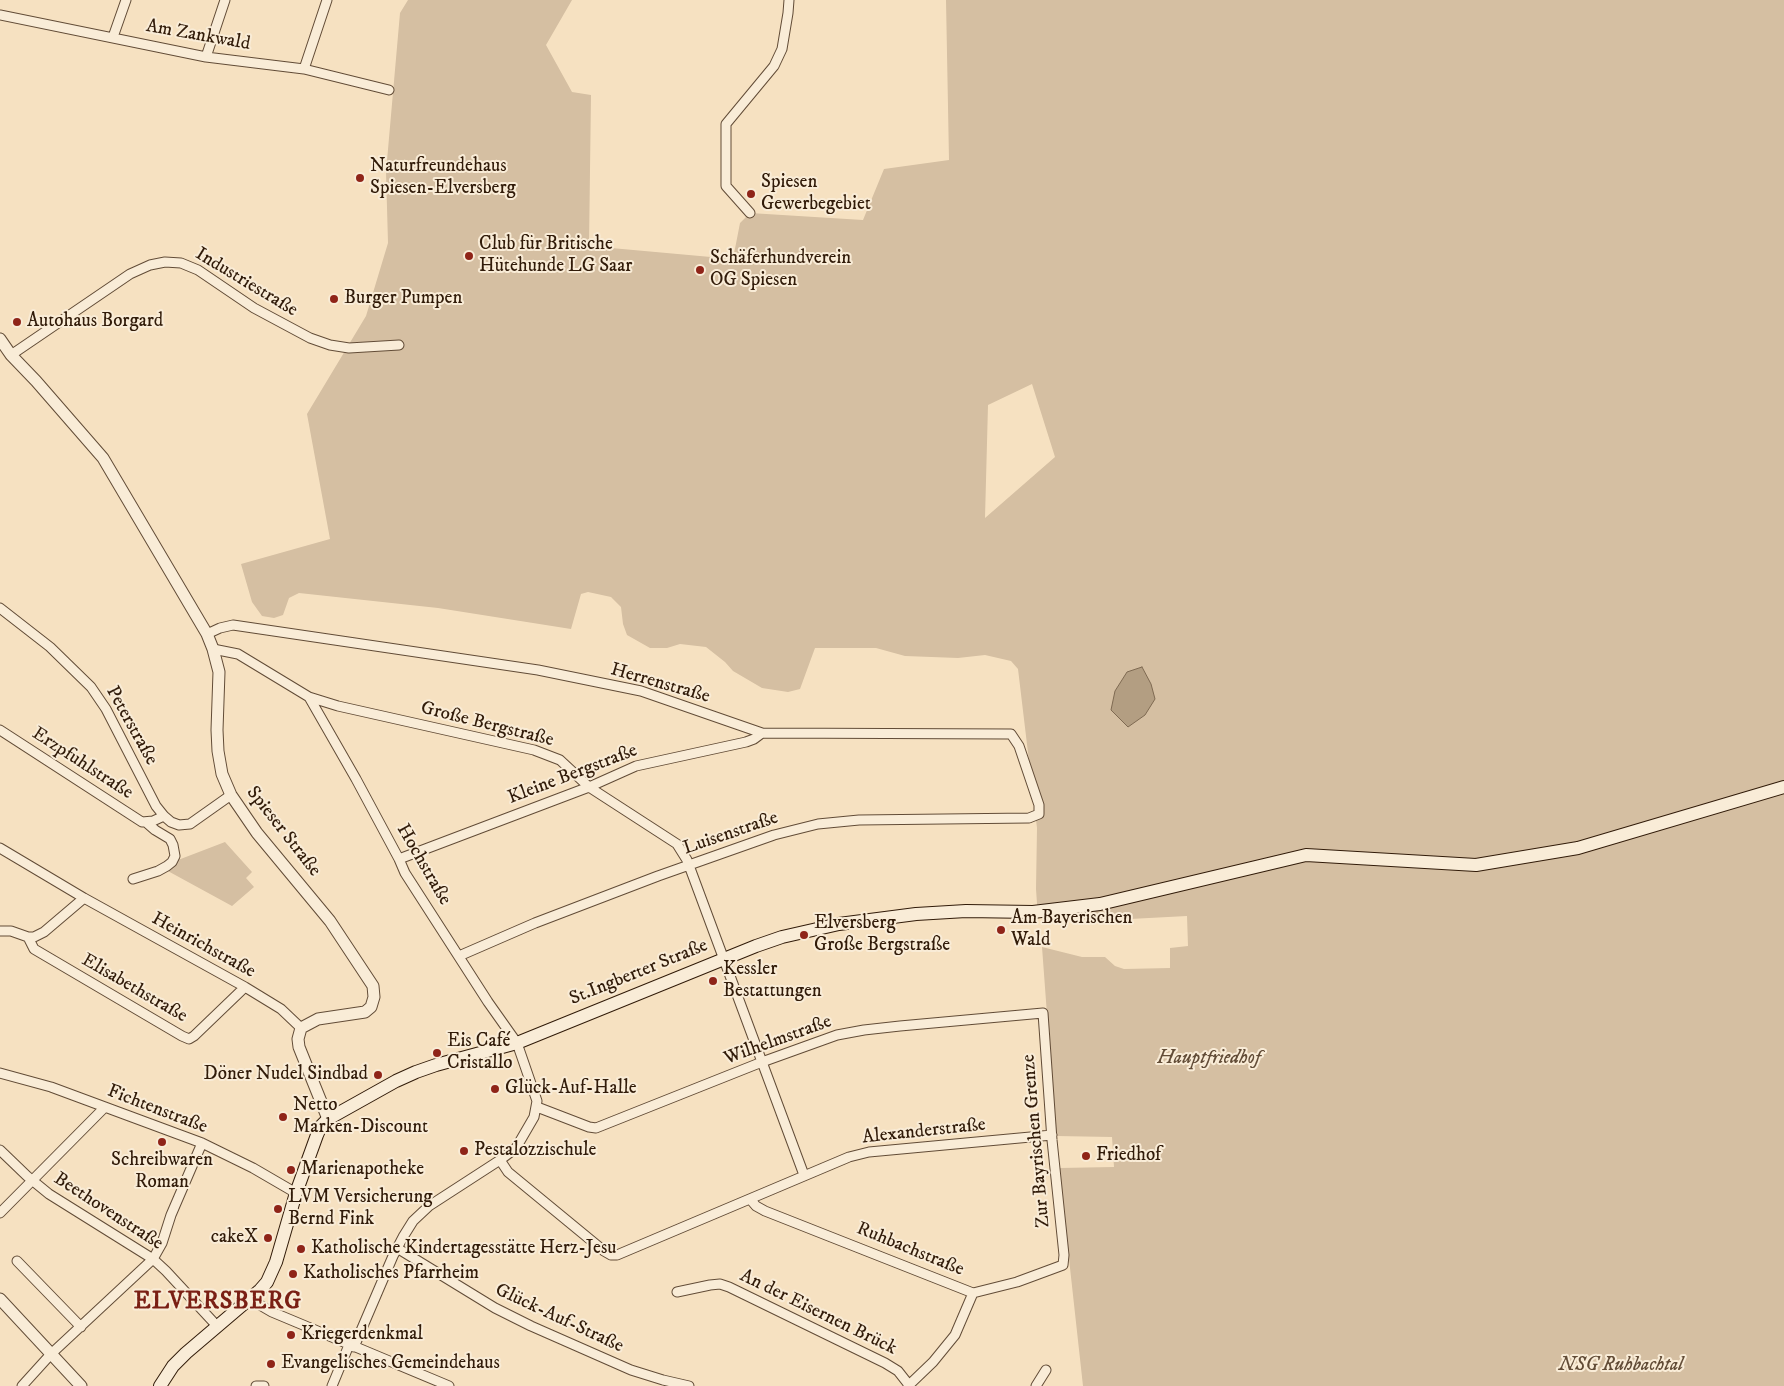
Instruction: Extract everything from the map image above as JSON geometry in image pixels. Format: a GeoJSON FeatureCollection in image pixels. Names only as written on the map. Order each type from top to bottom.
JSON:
{"type":"FeatureCollection","features":[{"type":"Feature","properties":{"kind":"main road","name":"St.Ingberter Straße"},"geometry":{"type":"LineString","coordinates":[[328,1119],[416,1072],[517,1043],[724,958],[782,937],[839,924],[940,912],[1033,912],[1060,910],[1100,904],[1306,855],[1476,865],[1569,850],[1784,787]]}},
{"type":"Feature","properties":{"kind":"main road"},"geometry":{"type":"LineString","coordinates":[[160,1386],[179,1360],[267,1282],[273,1271],[296,1193],[317,1136],[321,1126],[328,1119]]}},
{"type":"Feature","properties":{"kind":"street"},"geometry":{"type":"LineString","coordinates":[[113,37],[126,0]]}},
{"type":"Feature","properties":{"kind":"street"},"geometry":{"type":"LineString","coordinates":[[206,57],[225,0]]}},
{"type":"Feature","properties":{"kind":"street"},"geometry":{"type":"LineString","coordinates":[[304,69],[327,0]]}},
{"type":"Feature","properties":{"kind":"street"},"geometry":{"type":"LineString","coordinates":[[750,213],[726,186],[726,124],[774,66],[782,49],[789,0]]}},
{"type":"Feature","properties":{"kind":"street","name":"Am Zankwald"},"geometry":{"type":"LineString","coordinates":[[0,15],[206,57],[304,69],[389,90]]}},
{"type":"Feature","properties":{"kind":"street","name":"Industriestraße"},"geometry":{"type":"LineString","coordinates":[[11,355],[130,274],[150,265],[165,262],[181,263],[198,270],[254,308],[310,338],[330,345],[348,348],[399,346]]}},
{"type":"Feature","properties":{"kind":"street","name":"Spieser Straße"},"geometry":{"type":"LineString","coordinates":[[0,339],[11,355],[103,458],[207,634],[214,650],[218,672],[218,751],[222,774],[231,795],[257,833],[330,921],[373,986],[374,997],[371,1007],[364,1012],[318,1019],[301,1028]]}},
{"type":"Feature","properties":{"kind":"street","name":"Peterstraße"},"geometry":{"type":"LineString","coordinates":[[0,608],[56,652],[100,698],[164,816]]}},
{"type":"Feature","properties":{"kind":"street","name":"Herrenstraße"},"geometry":{"type":"LineString","coordinates":[[207,634],[233,625],[538,670],[641,691],[762,733],[1011,734],[1019,746],[1039,805],[1039,814],[1029,818]]}},
{"type":"Feature","properties":{"kind":"street","name":"Große Bergstraße"},"geometry":{"type":"LineString","coordinates":[[214,650],[238,654],[309,697],[338,706],[534,750],[560,760],[589,787],[677,844],[690,866],[804,1175]]}},
{"type":"Feature","properties":{"kind":"street","name":"Hochstraße"},"geometry":{"type":"LineString","coordinates":[[309,697],[356,779],[405,873],[488,1002],[517,1043],[535,1094],[537,1107]]}},
{"type":"Feature","properties":{"kind":"street","name":"Erzpfuhlstraße"},"geometry":{"type":"LineString","coordinates":[[0,730],[170,839],[175,856],[172,862],[158,871],[133,879]]}},
{"type":"Feature","properties":{"kind":"street","name":"Kleine Bergstraße"},"geometry":{"type":"LineString","coordinates":[[399,860],[589,787],[636,766],[746,742],[762,733]]}},
{"type":"Feature","properties":{"kind":"street"},"geometry":{"type":"LineString","coordinates":[[147,823],[164,816],[170,822],[180,825],[190,824],[231,795]]}},
{"type":"Feature","properties":{"kind":"street","name":"Luisenstraße"},"geometry":{"type":"LineString","coordinates":[[459,956],[535,923],[658,876],[774,835],[818,824],[859,820],[1029,818]]}},
{"type":"Feature","properties":{"kind":"street","name":"Heinrichstraße"},"geometry":{"type":"LineString","coordinates":[[0,848],[84,898],[245,987],[281,1009],[301,1028]]}},
{"type":"Feature","properties":{"kind":"street"},"geometry":{"type":"LineString","coordinates":[[0,931],[11,931],[28,937],[34,937],[44,932],[84,898]]}},
{"type":"Feature","properties":{"kind":"street","name":"Elisabethstraße"},"geometry":{"type":"LineString","coordinates":[[28,937],[34,949],[188,1039],[194,1036],[245,987]]}},
{"type":"Feature","properties":{"kind":"street","name":"Wilhelmstraße"},"geometry":{"type":"LineString","coordinates":[[537,1107],[596,1128],[762,1062],[837,1035],[864,1030],[1043,1013]]}},
{"type":"Feature","properties":{"kind":"street","name":"Zur Bayrischen Grenze"},"geometry":{"type":"LineString","coordinates":[[1043,1013],[1052,1135],[1064,1255],[1063,1265]]}},
{"type":"Feature","properties":{"kind":"street"},"geometry":{"type":"LineString","coordinates":[[301,1028],[298,1039],[299,1047],[328,1119]]}},
{"type":"Feature","properties":{"kind":"street","name":"Fichtenstraße"},"geometry":{"type":"LineString","coordinates":[[0,1073],[51,1087],[202,1143],[253,1168],[296,1193]]}},
{"type":"Feature","properties":{"kind":"street"},"geometry":{"type":"LineString","coordinates":[[0,1213],[105,1107]]}},
{"type":"Feature","properties":{"kind":"street"},"geometry":{"type":"LineString","coordinates":[[332,1386],[406,1231],[422,1212],[510,1153],[529,1128],[537,1107]]}},
{"type":"Feature","properties":{"kind":"street","name":"Alexanderstraße"},"geometry":{"type":"LineString","coordinates":[[500,1160],[508,1172],[611,1255],[625,1253],[849,1157],[869,1152],[1052,1135]]}},
{"type":"Feature","properties":{"kind":"street"},"geometry":{"type":"LineString","coordinates":[[22,1386],[51,1354],[153,1259],[162,1243],[171,1215],[202,1143]]}},
{"type":"Feature","properties":{"kind":"street","name":"Beethovenstraße"},"geometry":{"type":"LineString","coordinates":[[0,1150],[48,1194],[153,1259],[217,1326]]}},
{"type":"Feature","properties":{"kind":"street","name":"Ruhbachstraße"},"geometry":{"type":"LineString","coordinates":[[750,1199],[756,1206],[765,1211],[973,1294],[1017,1282],[1063,1265]]}},
{"type":"Feature","properties":{"kind":"street","name":"Glück-Auf-Straße"},"geometry":{"type":"LineString","coordinates":[[397,1248],[495,1308],[531,1326],[631,1370],[690,1386]]}},
{"type":"Feature","properties":{"kind":"street"},"geometry":{"type":"LineString","coordinates":[[17,1261],[81,1327]]}},
{"type":"Feature","properties":{"kind":"street","name":"An der Eisernen Brück"},"geometry":{"type":"LineString","coordinates":[[677,1292],[720,1284],[728,1287],[884,1362],[898,1371],[909,1385],[933,1362],[955,1335],[973,1294]]}},
{"type":"Feature","properties":{"kind":"street"},"geometry":{"type":"LineString","coordinates":[[252,1296],[260,1305],[272,1312],[431,1383],[449,1386]]}},
{"type":"Feature","properties":{"kind":"street"},"geometry":{"type":"LineString","coordinates":[[0,1299],[81,1386]]}},
{"type":"Feature","properties":{"kind":"street"},"geometry":{"type":"LineString","coordinates":[[1036,1386],[1046,1370]]}},
{"type":"Feature","properties":{"kind":"street"},"geometry":{"type":"LineString","coordinates":[[256,1386],[264,1386]]}},
{"type":"Feature","properties":{"kind":"green space"},"geometry":{"type":"Polygon","coordinates":[[[408,0],[572,0],[546,45],[572,92],[591,95],[589,246],[733,259],[740,223],[750,213],[863,220],[884,169],[949,160],[946,0],[1784,0],[1784,1386],[1083,1386],[1059,1168],[1114,1167],[1112,1137],[1056,1136],[1042,947],[1082,957],[1105,957],[1115,966],[1124,969],[1170,968],[1170,948],[1188,946],[1187,916],[1111,920],[1038,918],[1036,889],[1037,828],[1018,669],[1011,661],[985,655],[958,658],[905,656],[876,648],[815,648],[800,689],[788,692],[762,688],[733,671],[706,647],[680,644],[667,648],[650,648],[627,635],[623,624],[621,607],[611,597],[588,592],[581,594],[571,629],[438,608],[299,593],[289,598],[283,615],[274,618],[262,616],[252,602],[241,564],[330,539],[307,414],[366,316],[388,243],[386,172],[400,13],[408,0]],[[1032,384],[988,405],[985,518],[1055,457],[1032,384]]]}},
{"type":"Feature","properties":{"kind":"green space"},"geometry":{"type":"Polygon","coordinates":[[[225,842],[252,872],[246,878],[254,887],[232,906],[166,870],[178,860],[225,842]]]}},
{"type":"Feature","properties":{"kind":"shaded area"},"geometry":{"type":"Polygon","coordinates":[[[1142,667],[1151,684],[1155,699],[1145,715],[1128,727],[1111,710],[1115,691],[1127,672],[1142,667]]]}},
{"type":"Feature","properties":{"kind":"place","name":"Naturfreundehaus Spiesen-Elversberg"},"geometry":{"type":"Point","coordinates":[360,178]}},
{"type":"Feature","properties":{"kind":"place","name":"Spiesen Gewerbegebiet"},"geometry":{"type":"Point","coordinates":[751,194]}},
{"type":"Feature","properties":{"kind":"place","name":"Club für Britische Hütehunde LG Saar"},"geometry":{"type":"Point","coordinates":[469,256]}},
{"type":"Feature","properties":{"kind":"place","name":"Schäferhundverein OG Spiesen"},"geometry":{"type":"Point","coordinates":[700,270]}},
{"type":"Feature","properties":{"kind":"place","name":"Burger Pumpen"},"geometry":{"type":"Point","coordinates":[334,299]}},
{"type":"Feature","properties":{"kind":"place","name":"Autohaus Borgard"},"geometry":{"type":"Point","coordinates":[17,322]}},
{"type":"Feature","properties":{"kind":"place","name":"Am Bayerischen Wald"},"geometry":{"type":"Point","coordinates":[1001,930]}},
{"type":"Feature","properties":{"kind":"place","name":"Elversberg Große Bergstraße"},"geometry":{"type":"Point","coordinates":[804,935]}},
{"type":"Feature","properties":{"kind":"place","name":"Kessler Bestattungen"},"geometry":{"type":"Point","coordinates":[713,981]}},
{"type":"Feature","properties":{"kind":"place","name":"Eis Café Cristallo"},"geometry":{"type":"Point","coordinates":[437,1053]}},
{"type":"Feature","properties":{"kind":"place","name":"Döner Nudel Sindbad"},"geometry":{"type":"Point","coordinates":[378,1075]}},
{"type":"Feature","properties":{"kind":"place","name":"Glück-Auf-Halle"},"geometry":{"type":"Point","coordinates":[495,1089]}},
{"type":"Feature","properties":{"kind":"place","name":"Netto Marken-Discount"},"geometry":{"type":"Point","coordinates":[283,1117]}},
{"type":"Feature","properties":{"kind":"place","name":"Schreibwaren Roman"},"geometry":{"type":"Point","coordinates":[162,1142]}},
{"type":"Feature","properties":{"kind":"place","name":"Pestalozzischule"},"geometry":{"type":"Point","coordinates":[464,1151]}},
{"type":"Feature","properties":{"kind":"place","name":"Friedhof"},"geometry":{"type":"Point","coordinates":[1086,1156]}},
{"type":"Feature","properties":{"kind":"place","name":"Marienapotheke"},"geometry":{"type":"Point","coordinates":[291,1170]}},
{"type":"Feature","properties":{"kind":"place","name":"LVM Versicherung Bernd Fink"},"geometry":{"type":"Point","coordinates":[278,1209]}},
{"type":"Feature","properties":{"kind":"place","name":"cakeX"},"geometry":{"type":"Point","coordinates":[268,1238]}},
{"type":"Feature","properties":{"kind":"place","name":"Katholische Kindertagesstätte Herz-Jesu"},"geometry":{"type":"Point","coordinates":[301,1249]}},
{"type":"Feature","properties":{"kind":"place","name":"Katholisches Pfarrheim"},"geometry":{"type":"Point","coordinates":[293,1274]}},
{"type":"Feature","properties":{"kind":"place","name":"Kriegerdenkmal"},"geometry":{"type":"Point","coordinates":[291,1335]}},
{"type":"Feature","properties":{"kind":"place","name":"Evangelisches Gemeindehaus"},"geometry":{"type":"Point","coordinates":[271,1364]}},
{"type":"Feature","properties":{"kind":"district","name":"ELVERSBERG"},"geometry":{"type":"Point","coordinates":[218,1303]}},
{"type":"Feature","properties":{"kind":"park label","name":"Hauptfriedhof"},"geometry":{"type":"Point","coordinates":[1209,1059]}},
{"type":"Feature","properties":{"kind":"park label","name":"NSG Ruhbachtal"},"geometry":{"type":"Point","coordinates":[1621,1366]}}]}
